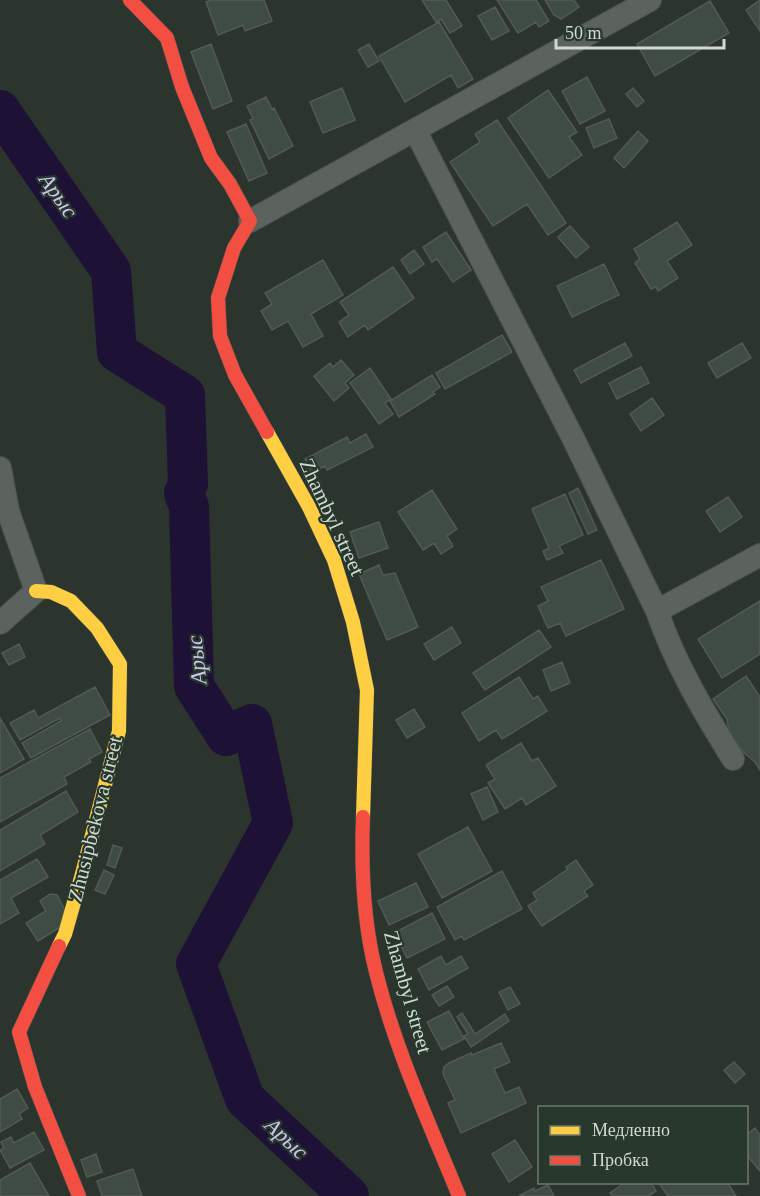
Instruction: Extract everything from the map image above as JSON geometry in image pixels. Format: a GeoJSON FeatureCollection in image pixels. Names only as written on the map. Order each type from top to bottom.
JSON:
{"type":"FeatureCollection","features":[{"type":"Feature","properties":{"kind":"street"},"geometry":{"type":"LineString","coordinates":[[130,0],[167,38],[182,87],[211,158],[230,184],[250,221],[650,0]]}},
{"type":"Feature","properties":{"kind":"street"},"geometry":{"type":"LineString","coordinates":[[415,130],[573,438],[657,611],[666,638],[702,708],[733,759]]}},
{"type":"Feature","properties":{"kind":"street","name":"Zhambyl street"},"geometry":{"type":"LineString","coordinates":[[250,221],[234,248],[218,298],[220,336],[235,375],[309,507],[334,560],[353,622],[367,690],[360,868],[366,918],[376,972],[403,1059],[459,1196]]}},
{"type":"Feature","properties":{"kind":"street"},"geometry":{"type":"LineString","coordinates":[[0,468],[4,508],[36,591],[0,623]]}},
{"type":"Feature","properties":{"kind":"street"},"geometry":{"type":"LineString","coordinates":[[657,611],[760,555]]}},
{"type":"Feature","properties":{"kind":"street","name":"Zhusipbekova street"},"geometry":{"type":"LineString","coordinates":[[36,591],[51,592],[71,601],[97,628],[120,664],[119,731],[82,874],[65,934],[19,1032],[35,1087],[79,1196]]}},
{"type":"Feature","properties":{"kind":"building"},"geometry":{"type":"Polygon","coordinates":[[[211,0],[264,0],[272,21],[245,31],[243,25],[218,35],[206,2],[211,0]]]}},
{"type":"Feature","properties":{"kind":"building"},"geometry":{"type":"Polygon","coordinates":[[[422,0],[446,0],[462,26],[450,33],[441,19],[436,22],[422,0]]]}},
{"type":"Feature","properties":{"kind":"building"},"geometry":{"type":"Polygon","coordinates":[[[497,0],[536,0],[549,21],[539,27],[536,22],[518,33],[497,0]]]}},
{"type":"Feature","properties":{"kind":"building"},"geometry":{"type":"Polygon","coordinates":[[[545,0],[574,0],[579,7],[561,19],[554,15],[545,0]]]}},
{"type":"Feature","properties":{"kind":"building"},"geometry":{"type":"Polygon","coordinates":[[[760,0],[760,31],[746,10],[760,0]]]}},
{"type":"Feature","properties":{"kind":"building"},"geometry":{"type":"Polygon","coordinates":[[[710,1],[729,33],[655,76],[637,44],[710,1]]]}},
{"type":"Feature","properties":{"kind":"building"},"geometry":{"type":"Polygon","coordinates":[[[495,7],[509,31],[492,40],[478,16],[495,7]]]}},
{"type":"Feature","properties":{"kind":"building"},"geometry":{"type":"Polygon","coordinates":[[[439,22],[473,79],[458,88],[451,75],[405,102],[379,56],[439,22]]]}},
{"type":"Feature","properties":{"kind":"building"},"geometry":{"type":"Polygon","coordinates":[[[211,44],[232,101],[213,109],[191,52],[211,44]]]}},
{"type":"Feature","properties":{"kind":"building"},"geometry":{"type":"Polygon","coordinates":[[[369,44],[379,61],[368,67],[358,50],[369,44]]]}},
{"type":"Feature","properties":{"kind":"building"},"geometry":{"type":"Polygon","coordinates":[[[587,77],[605,111],[580,124],[562,91],[587,77]]]}},
{"type":"Feature","properties":{"kind":"building"},"geometry":{"type":"Polygon","coordinates":[[[342,88],[355,120],[323,133],[310,102],[342,88]]]}},
{"type":"Feature","properties":{"kind":"building"},"geometry":{"type":"Polygon","coordinates":[[[633,88],[644,101],[637,107],[626,94],[633,88]]]}},
{"type":"Feature","properties":{"kind":"building"},"geometry":{"type":"Polygon","coordinates":[[[548,90],[577,132],[569,137],[582,155],[549,178],[508,118],[548,90]]]}},
{"type":"Feature","properties":{"kind":"building"},"geometry":{"type":"Polygon","coordinates":[[[266,97],[293,146],[269,159],[250,120],[253,119],[247,106],[266,97]]]}},
{"type":"Feature","properties":{"kind":"building"},"geometry":{"type":"Polygon","coordinates":[[[609,119],[617,138],[594,148],[586,128],[609,119]]]}},
{"type":"Feature","properties":{"kind":"building"},"geometry":{"type":"Polygon","coordinates":[[[497,120],[566,223],[548,235],[527,204],[493,226],[450,162],[480,142],[475,134],[497,120]]]}},
{"type":"Feature","properties":{"kind":"building"},"geometry":{"type":"Polygon","coordinates":[[[246,124],[267,173],[249,181],[227,132],[246,124]]]}},
{"type":"Feature","properties":{"kind":"building"},"geometry":{"type":"Polygon","coordinates":[[[638,131],[648,141],[624,168],[614,158],[638,131]]]}},
{"type":"Feature","properties":{"kind":"building"},"geometry":{"type":"Polygon","coordinates":[[[677,222],[692,245],[667,261],[678,278],[658,291],[656,287],[651,289],[635,263],[640,259],[634,249],[677,222]]]}},
{"type":"Feature","properties":{"kind":"building"},"geometry":{"type":"Polygon","coordinates":[[[570,226],[589,247],[576,258],[558,237],[570,226]]]}},
{"type":"Feature","properties":{"kind":"building"},"geometry":{"type":"Polygon","coordinates":[[[446,232],[471,270],[453,282],[437,259],[432,262],[423,247],[446,232]]]}},
{"type":"Feature","properties":{"kind":"building"},"geometry":{"type":"Polygon","coordinates":[[[414,250],[424,264],[410,274],[401,260],[414,250]]]}},
{"type":"Feature","properties":{"kind":"building"},"geometry":{"type":"Polygon","coordinates":[[[323,260],[343,295],[311,314],[323,336],[303,347],[288,321],[272,330],[261,311],[272,304],[265,293],[323,260]]]}},
{"type":"Feature","properties":{"kind":"building"},"geometry":{"type":"Polygon","coordinates":[[[604,264],[619,295],[572,317],[557,286],[604,264]]]}},
{"type":"Feature","properties":{"kind":"building"},"geometry":{"type":"Polygon","coordinates":[[[393,267],[414,298],[368,330],[365,325],[348,337],[339,322],[349,315],[340,302],[393,267]]]}},
{"type":"Feature","properties":{"kind":"building"},"geometry":{"type":"Polygon","coordinates":[[[502,335],[512,352],[445,389],[436,373],[502,335]]]}},
{"type":"Feature","properties":{"kind":"building"},"geometry":{"type":"Polygon","coordinates":[[[625,343],[632,356],[581,383],[574,370],[625,343]]]}},
{"type":"Feature","properties":{"kind":"building"},"geometry":{"type":"Polygon","coordinates":[[[742,343],[751,358],[717,378],[708,363],[742,343]]]}},
{"type":"Feature","properties":{"kind":"building"},"geometry":{"type":"Polygon","coordinates":[[[341,360],[354,375],[345,383],[349,388],[334,401],[314,376],[330,363],[333,367],[341,360]]]}},
{"type":"Feature","properties":{"kind":"building"},"geometry":{"type":"Polygon","coordinates":[[[641,367],[649,383],[617,399],[609,383],[641,367]]]}},
{"type":"Feature","properties":{"kind":"building"},"geometry":{"type":"Polygon","coordinates":[[[370,368],[391,399],[385,403],[393,414],[379,424],[350,383],[370,368]]]}},
{"type":"Feature","properties":{"kind":"building"},"geometry":{"type":"Polygon","coordinates":[[[432,375],[440,387],[433,392],[435,394],[399,417],[390,401],[432,375]]]}},
{"type":"Feature","properties":{"kind":"building"},"geometry":{"type":"Polygon","coordinates":[[[652,398],[664,415],[641,431],[630,414],[652,398]]]}},
{"type":"Feature","properties":{"kind":"building"},"geometry":{"type":"Polygon","coordinates":[[[366,434],[373,447],[327,470],[325,466],[312,473],[305,459],[347,437],[350,443],[366,434]]]}},
{"type":"Feature","properties":{"kind":"building"},"geometry":{"type":"Polygon","coordinates":[[[578,488],[597,530],[588,534],[569,493],[578,488]]]}},
{"type":"Feature","properties":{"kind":"building"},"geometry":{"type":"Polygon","coordinates":[[[432,490],[457,529],[447,536],[453,546],[441,554],[434,543],[423,550],[398,512],[432,490]]]}},
{"type":"Feature","properties":{"kind":"building"},"geometry":{"type":"Polygon","coordinates":[[[565,494],[583,535],[559,546],[563,553],[547,560],[543,551],[549,548],[532,509],[565,494]]]}},
{"type":"Feature","properties":{"kind":"building"},"geometry":{"type":"Polygon","coordinates":[[[728,497],[742,517],[720,532],[706,511],[728,497]]]}},
{"type":"Feature","properties":{"kind":"building"},"geometry":{"type":"Polygon","coordinates":[[[379,522],[388,548],[359,558],[350,532],[379,522]]]}},
{"type":"Feature","properties":{"kind":"building"},"geometry":{"type":"Polygon","coordinates":[[[601,560],[624,609],[566,636],[560,623],[548,628],[538,606],[548,601],[541,587],[601,560]]]}},
{"type":"Feature","properties":{"kind":"building"},"geometry":{"type":"Polygon","coordinates":[[[379,565],[383,575],[395,573],[418,627],[387,640],[359,574],[379,565]]]}},
{"type":"Feature","properties":{"kind":"building"},"geometry":{"type":"Polygon","coordinates":[[[760,601],[760,654],[722,678],[698,639],[760,601]]]}},
{"type":"Feature","properties":{"kind":"building"},"geometry":{"type":"Polygon","coordinates":[[[452,627],[461,643],[434,660],[424,644],[452,627]]]}},
{"type":"Feature","properties":{"kind":"building"},"geometry":{"type":"Polygon","coordinates":[[[539,630],[551,647],[485,690],[473,673],[539,630]]]}},
{"type":"Feature","properties":{"kind":"building"},"geometry":{"type":"Polygon","coordinates":[[[19,644],[25,657],[9,665],[2,653],[19,644]]]}},
{"type":"Feature","properties":{"kind":"building"},"geometry":{"type":"Polygon","coordinates":[[[562,662],[570,683],[551,691],[543,670],[562,662]]]}},
{"type":"Feature","properties":{"kind":"building"},"geometry":{"type":"Polygon","coordinates":[[[746,676],[760,697],[760,770],[755,762],[742,751],[729,732],[727,719],[713,699],[746,676]]]}},
{"type":"Feature","properties":{"kind":"building"},"geometry":{"type":"Polygon","coordinates":[[[519,677],[533,699],[538,696],[547,711],[502,739],[496,730],[479,741],[462,713],[519,677]]]}},
{"type":"Feature","properties":{"kind":"building"},"geometry":{"type":"Polygon","coordinates":[[[95,687],[110,715],[31,758],[22,743],[61,721],[60,718],[20,740],[10,723],[34,710],[38,718],[95,687]]]}},
{"type":"Feature","properties":{"kind":"building"},"geometry":{"type":"Polygon","coordinates":[[[414,709],[425,727],[407,738],[396,720],[414,709]]]}},
{"type":"Feature","properties":{"kind":"building"},"geometry":{"type":"Polygon","coordinates":[[[0,718],[24,759],[0,773],[0,718]]]}},
{"type":"Feature","properties":{"kind":"building"},"geometry":{"type":"Polygon","coordinates":[[[90,729],[102,752],[89,759],[91,762],[64,777],[67,784],[0,822],[0,778],[90,729]]]}},
{"type":"Feature","properties":{"kind":"building"},"geometry":{"type":"Polygon","coordinates":[[[521,743],[532,761],[538,758],[556,786],[526,805],[522,798],[505,809],[488,783],[495,779],[486,765],[521,743]]]}},
{"type":"Feature","properties":{"kind":"building"},"geometry":{"type":"Polygon","coordinates":[[[487,787],[498,812],[483,820],[471,794],[487,787]]]}},
{"type":"Feature","properties":{"kind":"building"},"geometry":{"type":"Polygon","coordinates":[[[66,791],[78,812],[40,835],[45,844],[0,871],[0,830],[66,791]]]}},
{"type":"Feature","properties":{"kind":"building"},"geometry":{"type":"Polygon","coordinates":[[[468,827],[492,871],[442,898],[418,854],[468,827]]]}},
{"type":"Feature","properties":{"kind":"building"},"geometry":{"type":"Polygon","coordinates":[[[113,845],[122,848],[115,868],[107,865],[113,845]]]}},
{"type":"Feature","properties":{"kind":"building"},"geometry":{"type":"Polygon","coordinates":[[[37,859],[48,877],[11,898],[19,913],[0,924],[0,880],[37,859]]]}},
{"type":"Feature","properties":{"kind":"building"},"geometry":{"type":"Polygon","coordinates":[[[576,860],[593,885],[584,891],[588,896],[542,926],[528,906],[537,900],[533,893],[568,869],[566,867],[576,860]]]}},
{"type":"Feature","properties":{"kind":"building"},"geometry":{"type":"Polygon","coordinates":[[[104,870],[114,875],[105,894],[95,890],[104,870]]]}},
{"type":"Feature","properties":{"kind":"building"},"geometry":{"type":"Polygon","coordinates":[[[502,871],[522,909],[464,940],[462,936],[455,940],[437,907],[502,871]]]}},
{"type":"Feature","properties":{"kind":"building"},"geometry":{"type":"Polygon","coordinates":[[[416,883],[428,907],[389,925],[378,901],[416,883]]]}},
{"type":"Feature","properties":{"kind":"building"},"geometry":{"type":"Polygon","coordinates":[[[50,894],[57,895],[66,912],[59,928],[38,941],[26,923],[46,911],[40,901],[50,894]]]}},
{"type":"Feature","properties":{"kind":"building"},"geometry":{"type":"Polygon","coordinates":[[[432,913],[445,939],[407,958],[394,933],[432,913]]]}},
{"type":"Feature","properties":{"kind":"building"},"geometry":{"type":"Polygon","coordinates":[[[441,956],[446,965],[461,956],[468,968],[429,990],[418,969],[441,956]]]}},
{"type":"Feature","properties":{"kind":"building"},"geometry":{"type":"Polygon","coordinates":[[[447,986],[454,997],[439,1006],[432,995],[447,986]]]}},
{"type":"Feature","properties":{"kind":"building"},"geometry":{"type":"Polygon","coordinates":[[[510,987],[520,1004],[508,1010],[499,992],[510,987]]]}},
{"type":"Feature","properties":{"kind":"building"},"geometry":{"type":"Polygon","coordinates":[[[449,1011],[464,1039],[442,1050],[427,1022],[449,1011]]]}},
{"type":"Feature","properties":{"kind":"building"},"geometry":{"type":"Polygon","coordinates":[[[462,1013],[475,1034],[505,1014],[509,1021],[471,1047],[464,1036],[468,1034],[457,1017],[462,1013]]]}},
{"type":"Feature","properties":{"kind":"building"},"geometry":{"type":"Polygon","coordinates":[[[501,1043],[510,1062],[494,1069],[505,1093],[519,1087],[526,1103],[461,1133],[448,1103],[455,1100],[443,1074],[444,1067],[471,1053],[472,1055],[501,1043]]]}},
{"type":"Feature","properties":{"kind":"building"},"geometry":{"type":"Polygon","coordinates":[[[734,1062],[745,1074],[735,1083],[724,1070],[734,1062]]]}},
{"type":"Feature","properties":{"kind":"building"},"geometry":{"type":"Polygon","coordinates":[[[17,1089],[28,1108],[19,1114],[22,1119],[0,1132],[0,1099],[17,1089]]]}},
{"type":"Feature","properties":{"kind":"building"},"geometry":{"type":"Polygon","coordinates":[[[755,1128],[760,1135],[760,1171],[748,1156],[748,1133],[755,1128]]]}},
{"type":"Feature","properties":{"kind":"building"},"geometry":{"type":"Polygon","coordinates":[[[34,1132],[44,1150],[10,1168],[0,1150],[4,1148],[1,1142],[11,1137],[14,1143],[34,1132]]]}},
{"type":"Feature","properties":{"kind":"building"},"geometry":{"type":"Polygon","coordinates":[[[515,1140],[532,1167],[509,1182],[492,1154],[515,1140]]]}},
{"type":"Feature","properties":{"kind":"building"},"geometry":{"type":"Polygon","coordinates":[[[96,1154],[102,1172],[87,1177],[81,1160],[96,1154]]]}},
{"type":"Feature","properties":{"kind":"building"},"geometry":{"type":"Polygon","coordinates":[[[30,1163],[49,1196],[0,1196],[0,1180],[30,1163]]]}},
{"type":"Feature","properties":{"kind":"building"},"geometry":{"type":"Polygon","coordinates":[[[133,1169],[142,1196],[102,1196],[97,1181],[133,1169]]]}},
{"type":"Feature","properties":{"kind":"building"},"geometry":{"type":"Polygon","coordinates":[[[623,1184],[652,1184],[656,1191],[648,1196],[612,1196],[610,1193],[623,1184]]]}},
{"type":"Feature","properties":{"kind":"building"},"geometry":{"type":"Polygon","coordinates":[[[659,1184],[728,1184],[736,1196],[668,1196],[659,1184]]]}},
{"type":"Feature","properties":{"kind":"building"},"geometry":{"type":"Polygon","coordinates":[[[548,1185],[554,1196],[519,1196],[534,1188],[535,1191],[548,1185]]]}},
{"type":"Feature","properties":{"kind":"waterway","name":"Арыс"},"geometry":{"type":"LineString","coordinates":[[0,110],[111,271],[117,352],[185,395],[188,484],[184,493],[189,507],[194,686],[226,736],[252,724],[273,823],[196,964],[245,1099],[349,1196]]}},
{"type":"Feature","properties":{"kind":"traffic: slow"},"geometry":{"type":"LineString","coordinates":[[267,432],[309,507],[334,560],[353,622],[367,690],[363,817]]}},
{"type":"Feature","properties":{"kind":"traffic: slow"},"geometry":{"type":"LineString","coordinates":[[36,591],[51,592],[71,601],[97,628],[120,664],[119,731],[82,874],[65,934],[59,946]]}},
{"type":"Feature","properties":{"kind":"traffic: jam"},"geometry":{"type":"LineString","coordinates":[[130,0],[167,38],[182,87],[211,158],[230,184],[250,221],[234,248],[218,298],[220,336],[235,375],[267,432]]}},
{"type":"Feature","properties":{"kind":"traffic: jam"},"geometry":{"type":"LineString","coordinates":[[363,817],[364,895],[368,934],[376,972],[403,1057],[459,1196]]}},
{"type":"Feature","properties":{"kind":"traffic: jam"},"geometry":{"type":"LineString","coordinates":[[59,946],[19,1032],[35,1087],[79,1196]]}}]}
